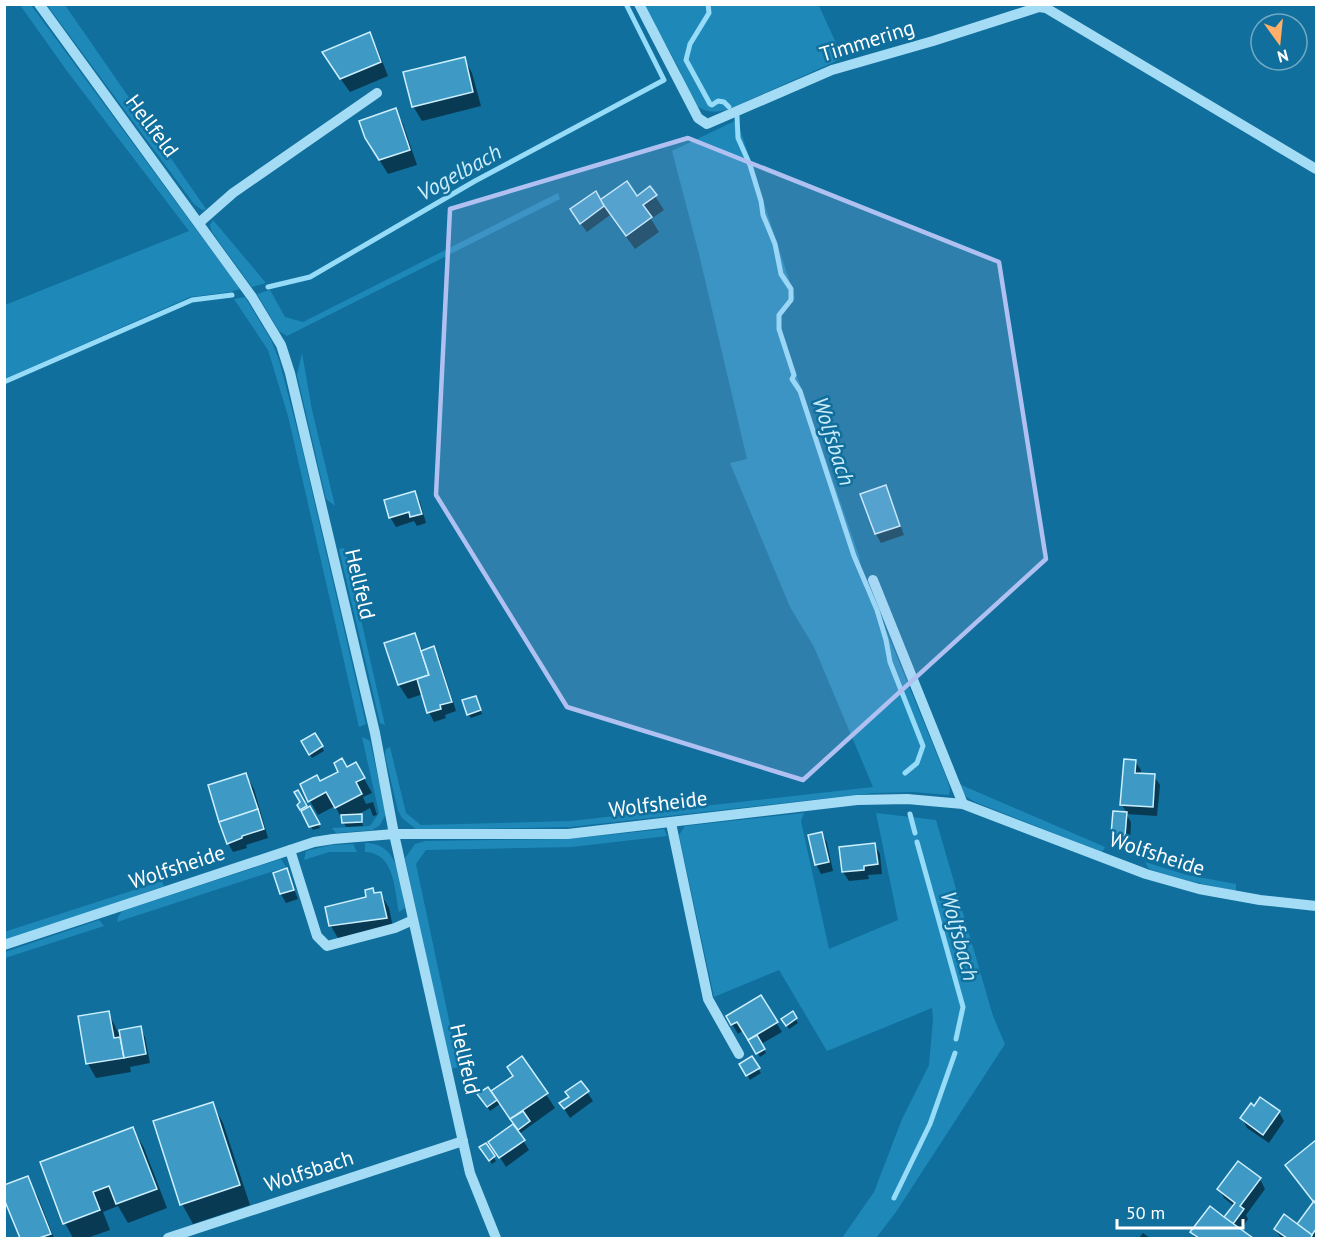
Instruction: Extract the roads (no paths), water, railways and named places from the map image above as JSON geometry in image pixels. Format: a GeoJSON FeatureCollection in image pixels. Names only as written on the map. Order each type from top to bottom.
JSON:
{"type":"FeatureCollection","features":[{"type":"Feature","properties":{"kind":"street","name":"Hellfeld"},"geometry":{"type":"LineString","coordinates":[[39,4],[79,62],[200,222],[252,297],[281,345],[290,373],[375,733],[394,834],[470,1173],[496,1239]]}},
{"type":"Feature","properties":{"kind":"street","name":"Timmering"},"geometry":{"type":"LineString","coordinates":[[639,4],[698,118],[707,124],[832,70],[933,41],[1030,7],[1046,8],[1317,169]]}},
{"type":"Feature","properties":{"kind":"street"},"geometry":{"type":"LineString","coordinates":[[200,222],[233,193],[377,93]]}},
{"type":"Feature","properties":{"kind":"street"},"geometry":{"type":"LineString","coordinates":[[873,580],[963,804]]}},
{"type":"Feature","properties":{"kind":"street","name":"Wolfsheide"},"geometry":{"type":"LineString","coordinates":[[4,945],[290,850],[333,839],[394,834],[568,834],[857,800],[907,799],[963,804],[1146,874],[1199,890],[1317,906]]}},
{"type":"Feature","properties":{"kind":"street"},"geometry":{"type":"LineString","coordinates":[[671,823],[708,999],[739,1054]]}},
{"type":"Feature","properties":{"kind":"street"},"geometry":{"type":"LineString","coordinates":[[290,850],[317,936],[327,946],[395,928],[413,920]]}},
{"type":"Feature","properties":{"kind":"street","name":"Wolfsbach"},"geometry":{"type":"LineString","coordinates":[[168,1239],[463,1141]]}},
{"type":"Feature","properties":{"kind":"waterway","name":"Vogelbach"},"geometry":{"type":"LineString","coordinates":[[268,287],[310,277],[475,181],[664,80],[626,4]]}},
{"type":"Feature","properties":{"kind":"waterway","name":"Wolfsbach"},"geometry":{"type":"LineString","coordinates":[[708,4],[709,13],[690,44],[686,60],[710,104],[718,101],[724,102],[729,107]]}},
{"type":"Feature","properties":{"kind":"waterway","name":"Wolfsbach"},"geometry":{"type":"LineString","coordinates":[[737,116],[738,138],[750,165],[763,215],[775,244],[781,274],[791,289],[791,300],[779,315],[779,329],[794,375],[792,379],[800,391],[854,556],[877,610],[890,662],[923,746],[917,763],[905,773]]}},
{"type":"Feature","properties":{"kind":"waterway","name":"Vogelbach"},"geometry":{"type":"LineString","coordinates":[[4,382],[192,300],[232,295]]}},
{"type":"Feature","properties":{"kind":"waterway","name":"Wolfsbach"},"geometry":{"type":"LineString","coordinates":[[910,814],[915,833]]}},
{"type":"Feature","properties":{"kind":"waterway","name":"Wolfsbach"},"geometry":{"type":"LineString","coordinates":[[917,842],[963,1007],[956,1039]]}},
{"type":"Feature","properties":{"kind":"waterway","name":"Wolfsbach"},"geometry":{"type":"LineString","coordinates":[[894,1198],[930,1124],[955,1053]]}}]}
